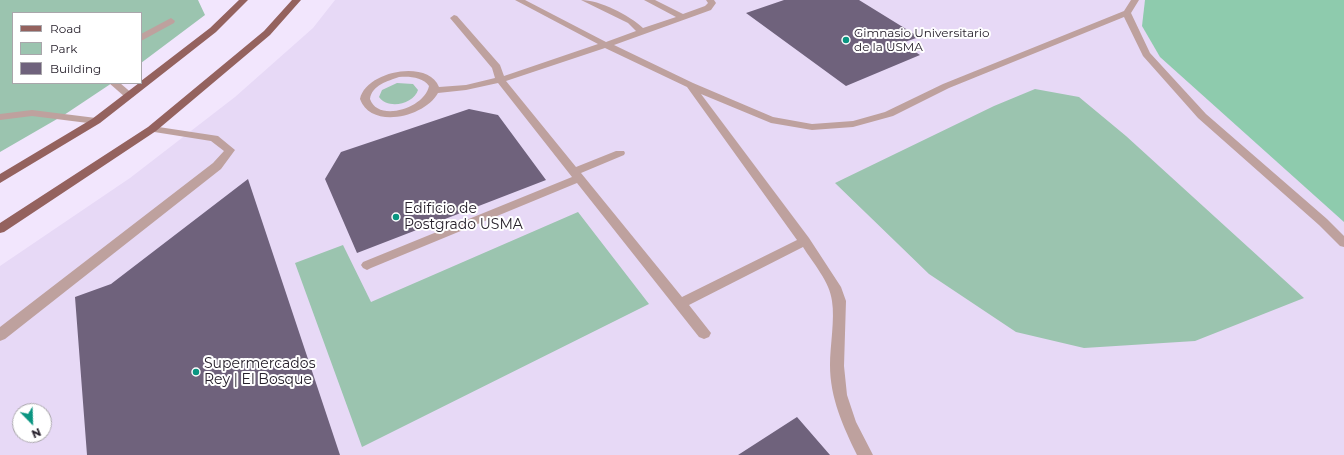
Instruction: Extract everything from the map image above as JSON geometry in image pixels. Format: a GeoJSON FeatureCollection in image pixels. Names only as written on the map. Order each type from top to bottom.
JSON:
{"type":"FeatureCollection","features":[{"type":"Feature","properties":{"kind":"main road"},"geometry":{"type":"LineString","coordinates":[[0,229],[152,129],[267,33],[297,0]]}},
{"type":"Feature","properties":{"kind":"main road"},"geometry":{"type":"LineString","coordinates":[[0,179],[96,121],[213,30],[242,1]]}},
{"type":"Feature","properties":{"kind":"lane"},"geometry":{"type":"LineString","coordinates":[[519,0],[606,45],[690,85],[771,120],[812,127],[853,124],[890,114],[946,86],[1127,13],[1135,0]]}},
{"type":"Feature","properties":{"kind":"lane"},"geometry":{"type":"LineString","coordinates":[[585,0],[632,21],[642,32]]}},
{"type":"Feature","properties":{"kind":"lane"},"geometry":{"type":"LineString","coordinates":[[648,0],[683,17]]}},
{"type":"Feature","properties":{"kind":"lane"},"geometry":{"type":"LineString","coordinates":[[435,90],[457,90],[500,80],[606,45],[708,8],[712,3],[710,0]]}},
{"type":"Feature","properties":{"kind":"lane"},"geometry":{"type":"LineString","coordinates":[[1127,13],[1146,54],[1202,116],[1323,222],[1344,243]]}},
{"type":"Feature","properties":{"kind":"lane"},"geometry":{"type":"LineString","coordinates":[[454,18],[497,67],[500,80],[704,333]]}},
{"type":"Feature","properties":{"kind":"lane"},"geometry":{"type":"LineString","coordinates":[[142,37],[172,21]]}},
{"type":"Feature","properties":{"kind":"lane"},"geometry":{"type":"LineString","coordinates":[[401,74],[416,74],[429,79],[434,84],[435,90],[432,97],[426,103],[406,112],[382,114],[367,106],[364,100],[366,93],[379,81],[401,74]]}},
{"type":"Feature","properties":{"kind":"lane"},"geometry":{"type":"LineString","coordinates":[[115,84],[129,95]]}},
{"type":"Feature","properties":{"kind":"lane"},"geometry":{"type":"LineString","coordinates":[[690,85],[805,241],[835,287],[839,301],[838,366],[840,394],[849,423],[865,455]]}},
{"type":"Feature","properties":{"kind":"lane"},"geometry":{"type":"LineString","coordinates":[[0,117],[32,113],[96,121]]}},
{"type":"Feature","properties":{"kind":"lane"},"geometry":{"type":"LineString","coordinates":[[0,335],[218,166],[230,150],[214,138],[152,129]]}},
{"type":"Feature","properties":{"kind":"lane"},"geometry":{"type":"LineString","coordinates":[[367,265],[576,175],[620,153]]}},
{"type":"Feature","properties":{"kind":"lane"},"geometry":{"type":"LineString","coordinates":[[680,304],[805,241]]}},
{"type":"Feature","properties":{"kind":"shaded area"},"geometry":{"type":"Polygon","coordinates":[[[335,0],[1341,0],[1344,93],[1344,455],[0,455],[0,266],[130,178],[235,97],[313,28],[335,0]]]}},
{"type":"Feature","properties":{"kind":"green space"},"geometry":{"type":"Polygon","coordinates":[[[0,0],[198,0],[205,15],[142,62],[142,12],[12,12],[12,84],[110,84],[64,115],[0,152],[0,0]]]}},
{"type":"Feature","properties":{"kind":"green space"},"geometry":{"type":"Polygon","coordinates":[[[1145,0],[1344,0],[1344,222],[1160,57],[1142,26],[1145,0]]]}},
{"type":"Feature","properties":{"kind":"green space"},"geometry":{"type":"Polygon","coordinates":[[[397,83],[413,84],[418,90],[416,95],[400,104],[388,103],[379,97],[382,90],[397,83]]]}},
{"type":"Feature","properties":{"kind":"green space"},"geometry":{"type":"Polygon","coordinates":[[[1035,89],[1079,97],[1126,136],[1304,298],[1195,341],[1084,348],[1016,332],[929,274],[835,183],[994,106],[1035,89]]]}},
{"type":"Feature","properties":{"kind":"green space"},"geometry":{"type":"Polygon","coordinates":[[[578,212],[649,304],[362,447],[295,263],[343,245],[371,302],[578,212]]]}},
{"type":"Feature","properties":{"kind":"building","name":"Gimnasio Universitario de la USMA"},"geometry":{"type":"Polygon","coordinates":[[[784,0],[859,0],[919,37],[902,43],[920,55],[846,86],[746,13],[784,0]]]}},
{"type":"Feature","properties":{"kind":"building","name":"Edificio de Postgrado USMA"},"geometry":{"type":"Polygon","coordinates":[[[469,109],[498,115],[546,180],[357,253],[325,179],[341,152],[469,109]]]}},
{"type":"Feature","properties":{"kind":"building","name":"Supermercados Rey | El Bosque"},"geometry":{"type":"Polygon","coordinates":[[[248,179],[340,455],[87,455],[75,297],[111,284],[248,179]]]}},
{"type":"Feature","properties":{"kind":"building"},"geometry":{"type":"Polygon","coordinates":[[[797,417],[830,455],[738,455],[797,417]]]}},
{"type":"Feature","properties":{"kind":"place","name":"Gimnasio Universitario de la USMA"},"geometry":{"type":"Point","coordinates":[846,40]}},
{"type":"Feature","properties":{"kind":"place","name":"Edificio de Postgrado USMA"},"geometry":{"type":"Point","coordinates":[396,217]}},
{"type":"Feature","properties":{"kind":"place","name":"Supermercados Rey | El Bosque"},"geometry":{"type":"Point","coordinates":[196,372]}}]}
